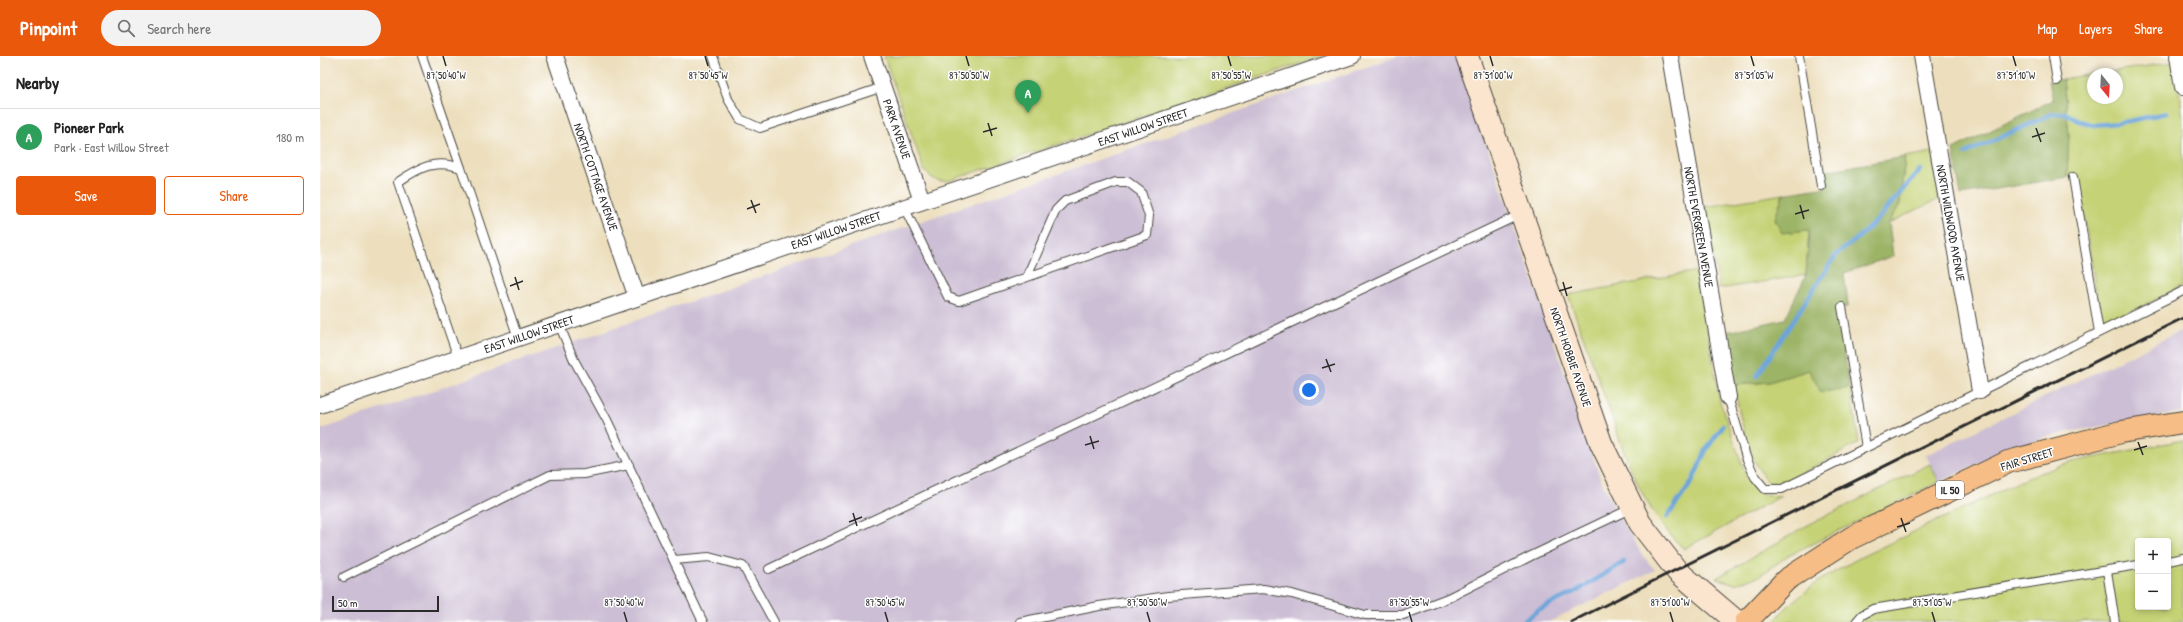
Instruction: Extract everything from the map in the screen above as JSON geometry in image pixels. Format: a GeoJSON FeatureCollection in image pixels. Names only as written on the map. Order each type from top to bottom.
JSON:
{"type":"FeatureCollection","features":[{"type":"Feature","properties":{"kind":"main road","name":"NORTH HOBBIE AVENUE"},"geometry":{"type":"LineString","coordinates":[[1467,56],[1601,443],[1640,523],[1677,570],[1737,622]]}},
{"type":"Feature","properties":{"kind":"main road","name":"FAIR STREET"},"geometry":{"type":"LineString","coordinates":[[1746,622],[1786,580],[1851,538],[2008,462],[2121,432],[2183,422]]}},
{"type":"Feature","properties":{"kind":"street","name":"NORTH COTTAGE AVENUE"},"geometry":{"type":"LineString","coordinates":[[555,56],[637,298]]}},
{"type":"Feature","properties":{"kind":"street","name":"PARK AVENUE"},"geometry":{"type":"LineString","coordinates":[[872,56],[922,201]]}},
{"type":"Feature","properties":{"kind":"street","name":"EAST WILLOW STREET"},"geometry":{"type":"LineString","coordinates":[[320,405],[1352,56]]}},
{"type":"Feature","properties":{"kind":"street","name":"NORTH EVERGREEN AVENUE"},"geometry":{"type":"LineString","coordinates":[[1670,56],[1728,397]]}},
{"type":"Feature","properties":{"kind":"street","name":"NORTH WILDWOOD AVENUE"},"geometry":{"type":"LineString","coordinates":[[1922,56],[1980,391]]}},
{"type":"Feature","properties":{"kind":"street"},"geometry":{"type":"LineString","coordinates":[[2178,56],[2183,87]]}},
{"type":"Feature","properties":{"kind":"lane"},"geometry":{"type":"LineString","coordinates":[[422,56],[518,338]]}},
{"type":"Feature","properties":{"kind":"lane"},"geometry":{"type":"LineString","coordinates":[[714,56],[728,99],[740,120],[760,128],[883,87]]}},
{"type":"Feature","properties":{"kind":"lane"},"geometry":{"type":"LineString","coordinates":[[1799,56],[1821,186]]}},
{"type":"Feature","properties":{"kind":"lane"},"geometry":{"type":"LineString","coordinates":[[2053,56],[2057,81]]}},
{"type":"Feature","properties":{"kind":"lane"},"geometry":{"type":"LineString","coordinates":[[458,358],[398,182],[413,172],[432,164],[446,163],[461,168]]}},
{"type":"Feature","properties":{"kind":"lane"},"geometry":{"type":"LineString","coordinates":[[2073,177],[2099,332]]}},
{"type":"Feature","properties":{"kind":"lane"},"geometry":{"type":"LineString","coordinates":[[904,207],[948,297],[959,301],[1147,235],[1149,216],[1142,192],[1128,182],[1116,182],[1065,201],[1056,210],[1027,276]]}},
{"type":"Feature","properties":{"kind":"lane"},"geometry":{"type":"LineString","coordinates":[[769,569],[1522,214]]}},
{"type":"Feature","properties":{"kind":"lane"},"geometry":{"type":"LineString","coordinates":[[1728,397],[1746,457],[1755,477],[1766,489],[1782,489],[2183,291]]}},
{"type":"Feature","properties":{"kind":"lane"},"geometry":{"type":"LineString","coordinates":[[1842,307],[1866,447]]}},
{"type":"Feature","properties":{"kind":"lane"},"geometry":{"type":"LineString","coordinates":[[559,324],[574,360],[629,465],[703,622]]}},
{"type":"Feature","properties":{"kind":"lane"},"geometry":{"type":"LineString","coordinates":[[344,577],[550,475],[584,474],[629,465]]}},
{"type":"Feature","properties":{"kind":"lane"},"geometry":{"type":"LineString","coordinates":[[1020,622],[1099,606],[1168,596],[1263,589],[1292,594],[1364,615],[1403,615],[1448,598],[1633,507]]}},
{"type":"Feature","properties":{"kind":"lane"},"geometry":{"type":"LineString","coordinates":[[674,560],[709,557],[743,566],[774,622]]}},
{"type":"Feature","properties":{"kind":"lane"},"geometry":{"type":"LineString","coordinates":[[2171,560],[2183,558]]}},
{"type":"Feature","properties":{"kind":"lane"},"geometry":{"type":"LineString","coordinates":[[1856,622],[1862,614],[1873,609],[2135,566]]}},
{"type":"Feature","properties":{"kind":"lane"},"geometry":{"type":"LineString","coordinates":[[2107,570],[2115,622]]}},
{"type":"Feature","properties":{"kind":"shaded area"},"geometry":{"type":"Polygon","coordinates":[[[1398,56],[1455,56],[1457,58],[1602,483],[1621,520],[1643,556],[1655,570],[1549,622],[320,622],[320,430],[1398,56]]]}},
{"type":"Feature","properties":{"kind":"shaded area"},"geometry":{"type":"Polygon","coordinates":[[[2183,330],[2183,412],[2074,431],[2043,438],[1939,482],[1926,455],[2183,330]]]}},
{"type":"Feature","properties":{"kind":"green space"},"geometry":{"type":"Polygon","coordinates":[[[884,56],[1323,56],[948,181],[940,181],[929,176],[924,170],[884,56]]]}},
{"type":"Feature","properties":{"kind":"green space"},"geometry":{"type":"Polygon","coordinates":[[[2174,62],[2183,116],[2183,286],[2114,320],[2106,321],[2099,310],[2078,176],[2067,177],[2069,134],[2063,79],[2087,75],[2087,104],[2123,104],[2123,70],[2174,62]]]}},
{"type":"Feature","properties":{"kind":"green space"},"geometry":{"type":"Polygon","coordinates":[[[2063,79],[2069,134],[2067,177],[1961,195],[1953,149],[2053,100],[2049,81],[2063,79]]]}},
{"type":"Feature","properties":{"kind":"green space"},"geometry":{"type":"Polygon","coordinates":[[[1933,152],[1941,198],[1889,223],[1900,204],[1905,157],[1933,152]]]}},
{"type":"Feature","properties":{"kind":"green space"},"geometry":{"type":"Polygon","coordinates":[[[1905,157],[1900,204],[1889,223],[1893,256],[1844,273],[1848,306],[1837,312],[1850,388],[1821,392],[1809,370],[1769,382],[1734,385],[1727,332],[1785,319],[1806,275],[1809,230],[1782,233],[1775,219],[1783,194],[1827,187],[1825,171],[1905,157]]]}},
{"type":"Feature","properties":{"kind":"green space"},"geometry":{"type":"Polygon","coordinates":[[[1783,194],[1775,219],[1809,230],[1806,275],[1719,289],[1705,207],[1783,194]]]}},
{"type":"Feature","properties":{"kind":"green space"},"geometry":{"type":"Polygon","coordinates":[[[1697,271],[1720,402],[1744,470],[1753,486],[1759,492],[1767,495],[1781,496],[1684,549],[1669,534],[1657,517],[1636,481],[1568,295],[1697,271]]]}},
{"type":"Feature","properties":{"kind":"green space"},"geometry":{"type":"Polygon","coordinates":[[[1809,370],[1821,392],[1850,388],[1859,443],[1783,483],[1768,482],[1755,461],[1745,436],[1734,385],[1769,382],[1809,370]]]}},
{"type":"Feature","properties":{"kind":"green space"},"geometry":{"type":"Polygon","coordinates":[[[2183,440],[2183,622],[1773,622],[1787,607],[1820,580],[1861,557],[2031,476],[2072,462],[2183,440]]]}},
{"type":"Feature","properties":{"kind":"green space"},"geometry":{"type":"Polygon","coordinates":[[[1930,464],[1939,482],[1789,555],[1758,577],[1735,584],[1716,578],[1808,525],[1930,464]]]}},
{"type":"Feature","properties":{"kind":"waterway"},"geometry":{"type":"LineString","coordinates":[[1966,153],[2052,114],[2065,113],[2077,120],[2093,125],[2119,123],[2167,113]]}},
{"type":"Feature","properties":{"kind":"waterway"},"geometry":{"type":"LineString","coordinates":[[1757,376],[1836,255],[1859,237],[1878,219],[1920,170]]}},
{"type":"Feature","properties":{"kind":"waterway"},"geometry":{"type":"LineString","coordinates":[[1667,517],[1692,482],[1706,450],[1723,426]]}},
{"type":"Feature","properties":{"kind":"waterway"},"geometry":{"type":"LineString","coordinates":[[1523,622],[1538,610],[1577,591],[1624,562]]}},
{"type":"Feature","properties":{"kind":"railway"},"geometry":{"type":"LineString","coordinates":[[1571,622],[2183,318]]}},
{"type":"Feature","properties":{"kind":"place","name":"Pioneer Park"},"geometry":{"type":"Point","coordinates":[1028,113]}}]}
